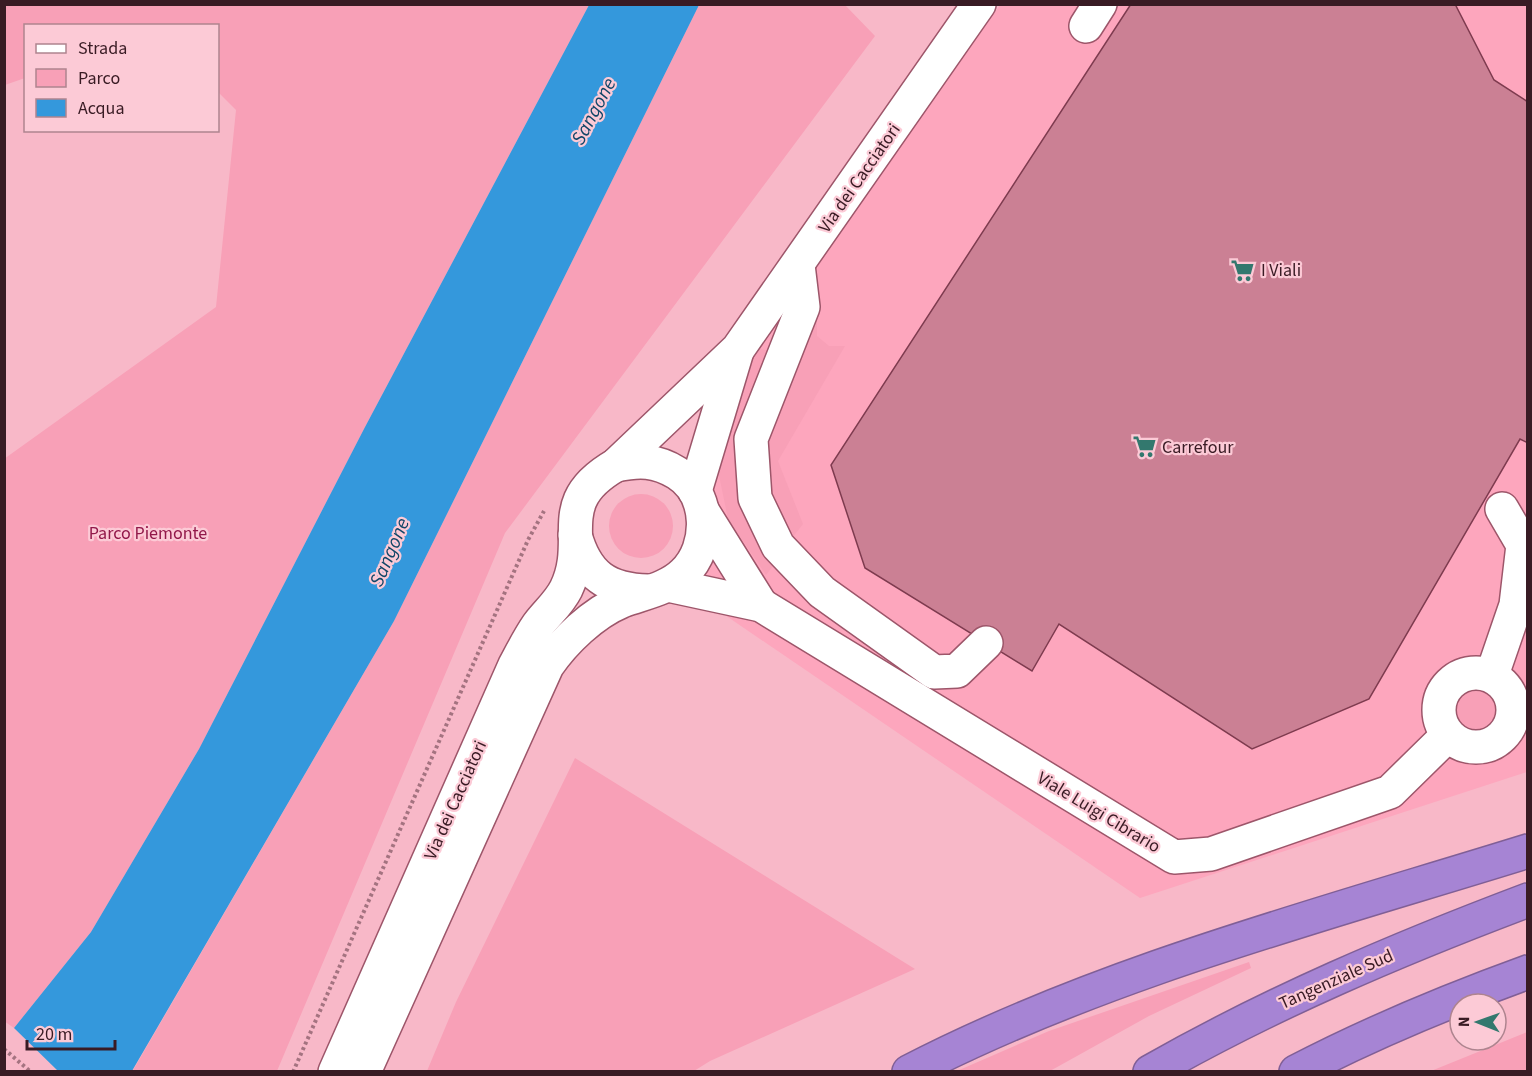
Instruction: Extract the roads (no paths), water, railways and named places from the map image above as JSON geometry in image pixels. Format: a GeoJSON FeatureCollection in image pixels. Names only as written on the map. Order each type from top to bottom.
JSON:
{"type":"FeatureCollection","features":[{"type":"Feature","properties":{"kind":"highway"},"geometry":{"type":"LineString","coordinates":[[909,1071],[1053,1007],[1161,967],[1527,851]]}},
{"type":"Feature","properties":{"kind":"highway","name":"Tangenziale Sud"},"geometry":{"type":"LineString","coordinates":[[1150,1071],[1324,982],[1437,934],[1527,900]]}},
{"type":"Feature","properties":{"kind":"highway"},"geometry":{"type":"LineString","coordinates":[[1296,1071],[1374,1033],[1527,972]]}},
{"type":"Feature","properties":{"kind":"street","name":"Via dei Cacciatori"},"geometry":{"type":"LineString","coordinates":[[335,1071],[515,665],[539,624],[565,591],[575,562],[575,513],[582,494],[596,476],[616,465],[738,350],[798,265],[963,11]]}},
{"type":"Feature","properties":{"kind":"street"},"geometry":{"type":"LineString","coordinates":[[798,265],[803,307],[751,439],[755,498],[778,546],[822,592],[934,672],[957,671],[986,643]]}},
{"type":"Feature","properties":{"kind":"street","name":"Via dei Cacciatori"},"geometry":{"type":"LineString","coordinates":[[364,1071],[547,666],[556,652],[593,620],[619,603],[658,588],[684,573],[697,556],[704,535],[699,502],[738,350]]}},
{"type":"Feature","properties":{"kind":"street","name":"Via dei Cacciatori"},"geometry":{"type":"LineString","coordinates":[[616,465],[638,460],[660,464],[680,474],[699,502]]}},
{"type":"Feature","properties":{"kind":"street"},"geometry":{"type":"LineString","coordinates":[[699,502],[760,605]]}},
{"type":"Feature","properties":{"kind":"street"},"geometry":{"type":"LineString","coordinates":[[1492,675],[1516,605],[1523,545],[1502,509]]}},
{"type":"Feature","properties":{"kind":"street","name":"Via dei Cacciatori"},"geometry":{"type":"LineString","coordinates":[[574,534],[580,554],[591,571],[608,583],[627,590],[658,588]]}},
{"type":"Feature","properties":{"kind":"street"},"geometry":{"type":"LineString","coordinates":[[658,588],[760,605]]}},
{"type":"Feature","properties":{"kind":"street","name":"Viale Luigi Cibrario"},"geometry":{"type":"LineString","coordinates":[[760,605],[1174,857],[1211,854],[1390,792],[1448,735]]}},
{"type":"Feature","properties":{"kind":"street"},"geometry":{"type":"LineString","coordinates":[[1479,672],[1492,675],[1508,690],[1520,713],[1494,743],[1470,747],[1448,735],[1441,724],[1439,711],[1446,687],[1467,673],[1479,672]]}},
{"type":"Feature","properties":{"kind":"water","name":"Sangone"},"geometry":{"type":"Polygon","coordinates":[[[589,5],[699,5],[394,621],[132,1071],[58,1071],[14,1028],[91,932],[199,749],[365,427],[589,5]]]}},
{"type":"Feature","properties":{"kind":"place","name":"I Viali"},"geometry":{"type":"Point","coordinates":[1243,270]}},
{"type":"Feature","properties":{"kind":"place","name":"Carrefour"},"geometry":{"type":"Point","coordinates":[1144,447]}},
{"type":"Feature","properties":{"kind":"park label","name":"Parco Piemonte"},"geometry":{"type":"Point","coordinates":[148,533]}}]}
